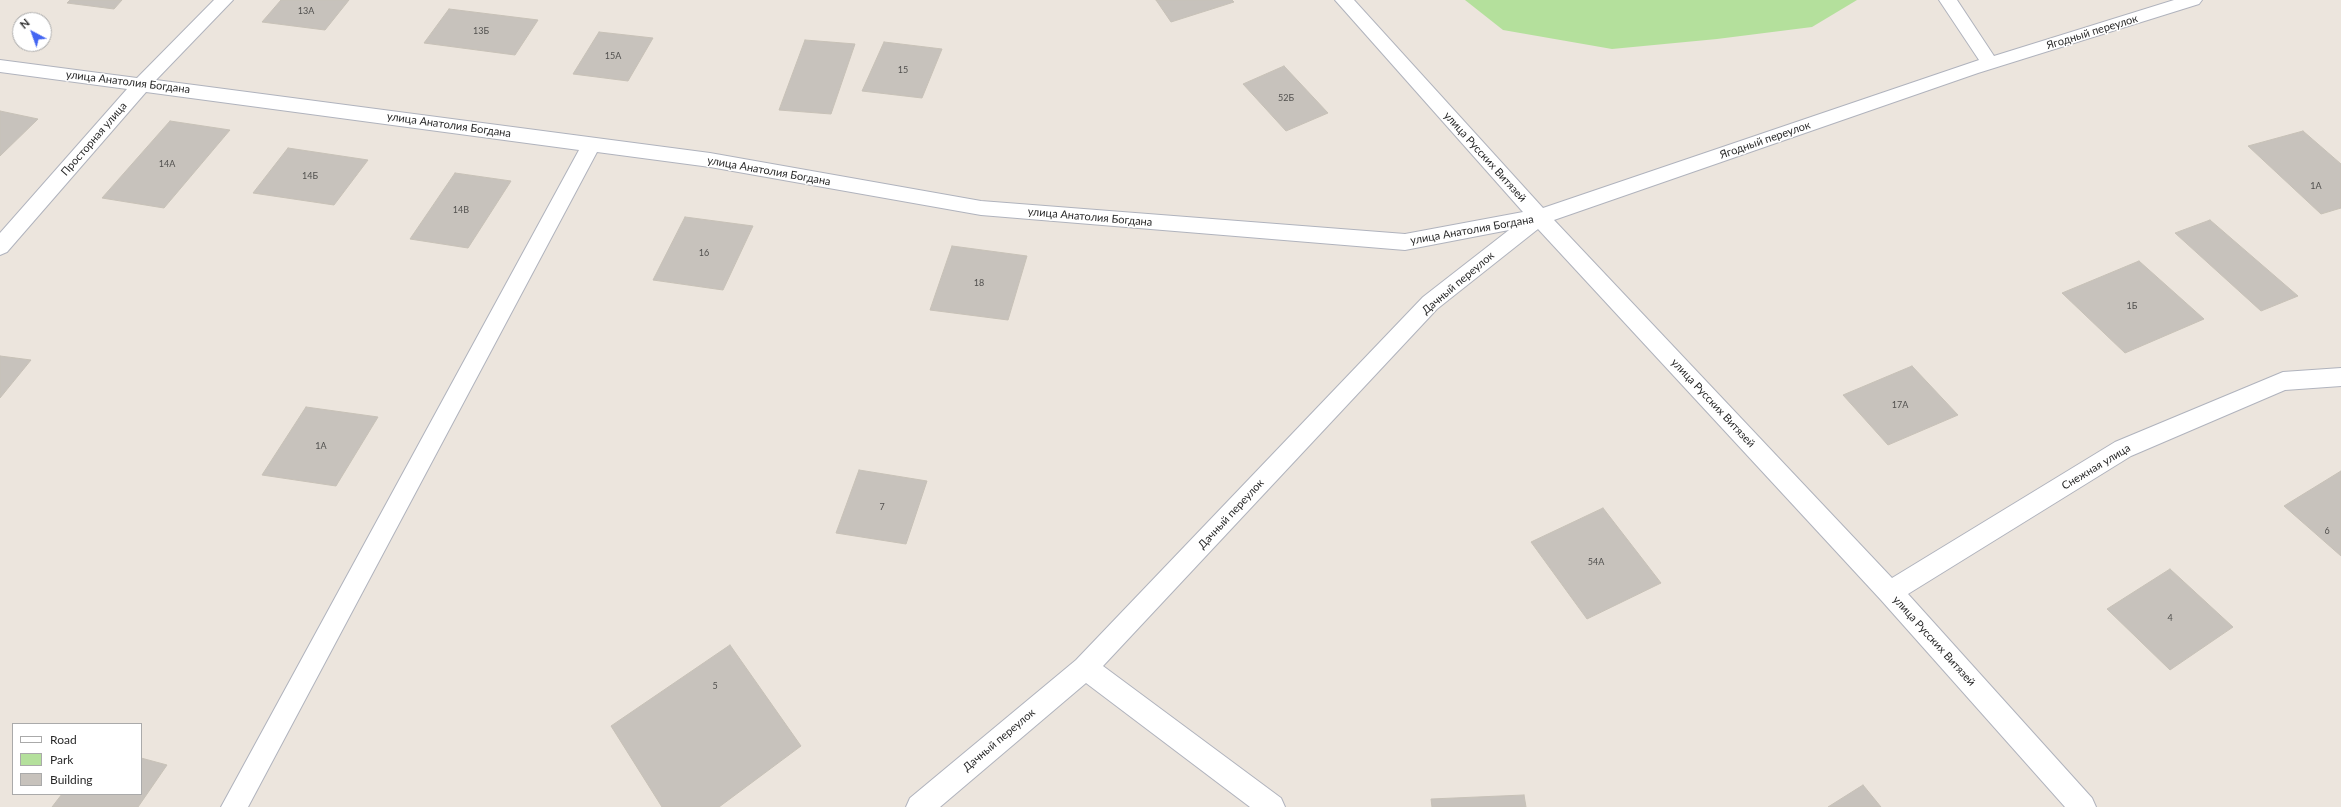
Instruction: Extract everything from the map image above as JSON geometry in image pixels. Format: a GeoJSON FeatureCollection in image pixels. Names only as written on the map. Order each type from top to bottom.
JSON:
{"type":"FeatureCollection","features":[{"type":"Feature","properties":{"kind":"street","name":"Просторная улица"},"geometry":{"type":"LineString","coordinates":[[0,247],[142,84],[224,0]]}},
{"type":"Feature","properties":{"kind":"street","name":"улица Русских Витязей"},"geometry":{"type":"LineString","coordinates":[[1344,0],[1539,218],[1890,592],[2083,807]]}},
{"type":"Feature","properties":{"kind":"street"},"geometry":{"type":"LineString","coordinates":[[1948,0],[1990,63]]}},
{"type":"Feature","properties":{"kind":"street","name":"Ягодный переулок"},"geometry":{"type":"LineString","coordinates":[[1539,218],[1990,63],[2193,0]]}},
{"type":"Feature","properties":{"kind":"street","name":"улица Анатолия Богдана"},"geometry":{"type":"LineString","coordinates":[[0,66],[710,160],[981,208],[1405,242],[1539,218]]}},
{"type":"Feature","properties":{"kind":"street"},"geometry":{"type":"LineString","coordinates":[[234,807],[592,144]]}},
{"type":"Feature","properties":{"kind":"street","name":"Дачный переулок"},"geometry":{"type":"LineString","coordinates":[[919,807],[1085,668],[1430,303],[1539,218]]}},
{"type":"Feature","properties":{"kind":"street","name":"Снежная улица"},"geometry":{"type":"LineString","coordinates":[[1890,592],[2123,449],[2283,381],[2341,377]]}},
{"type":"Feature","properties":{"kind":"street"},"geometry":{"type":"LineString","coordinates":[[1085,668],[1272,807]]}},
{"type":"Feature","properties":{"kind":"green space"},"geometry":{"type":"Polygon","coordinates":[[[1465,0],[1857,0],[1812,27],[1717,39],[1612,49],[1503,30],[1465,0]]]}},
{"type":"Feature","properties":{"kind":"building"},"geometry":{"type":"Polygon","coordinates":[[[70,0],[122,0],[114,9],[67,3],[70,0]]]}},
{"type":"Feature","properties":{"kind":"building"},"geometry":{"type":"Polygon","coordinates":[[[281,0],[349,0],[325,30],[262,22],[281,0]]]}},
{"type":"Feature","properties":{"kind":"building"},"geometry":{"type":"Polygon","coordinates":[[[1156,0],[1232,0],[1234,2],[1171,22],[1156,0]]]}},
{"type":"Feature","properties":{"kind":"building"},"geometry":{"type":"Polygon","coordinates":[[[449,9],[538,20],[515,55],[424,43],[449,9]]]}},
{"type":"Feature","properties":{"kind":"building"},"geometry":{"type":"Polygon","coordinates":[[[599,32],[653,38],[628,81],[573,74],[599,32]]]}},
{"type":"Feature","properties":{"kind":"building"},"geometry":{"type":"Polygon","coordinates":[[[805,40],[855,44],[831,114],[779,110],[805,40]]]}},
{"type":"Feature","properties":{"kind":"building"},"geometry":{"type":"Polygon","coordinates":[[[884,42],[942,49],[922,98],[862,91],[884,42]]]}},
{"type":"Feature","properties":{"kind":"building"},"geometry":{"type":"Polygon","coordinates":[[[1284,66],[1328,113],[1286,131],[1243,84],[1284,66]]]}},
{"type":"Feature","properties":{"kind":"building"},"geometry":{"type":"Polygon","coordinates":[[[0,111],[38,119],[0,156],[0,111]]]}},
{"type":"Feature","properties":{"kind":"building"},"geometry":{"type":"Polygon","coordinates":[[[170,121],[230,130],[164,208],[102,198],[170,121]]]}},
{"type":"Feature","properties":{"kind":"building"},"geometry":{"type":"Polygon","coordinates":[[[2303,131],[2341,164],[2341,208],[2321,214],[2248,146],[2303,131]]]}},
{"type":"Feature","properties":{"kind":"building"},"geometry":{"type":"Polygon","coordinates":[[[288,148],[368,160],[334,205],[253,193],[288,148]]]}},
{"type":"Feature","properties":{"kind":"building"},"geometry":{"type":"Polygon","coordinates":[[[455,173],[511,181],[468,248],[410,239],[455,173]]]}},
{"type":"Feature","properties":{"kind":"building"},"geometry":{"type":"Polygon","coordinates":[[[685,217],[753,226],[723,290],[653,280],[685,217]]]}},
{"type":"Feature","properties":{"kind":"building"},"geometry":{"type":"Polygon","coordinates":[[[2210,220],[2298,296],[2261,311],[2175,233],[2210,220]]]}},
{"type":"Feature","properties":{"kind":"building"},"geometry":{"type":"Polygon","coordinates":[[[952,246],[1027,256],[1008,320],[930,310],[952,246]]]}},
{"type":"Feature","properties":{"kind":"building"},"geometry":{"type":"Polygon","coordinates":[[[2139,261],[2204,319],[2125,353],[2062,293],[2139,261]]]}},
{"type":"Feature","properties":{"kind":"building"},"geometry":{"type":"Polygon","coordinates":[[[0,356],[31,360],[0,398],[0,356]]]}},
{"type":"Feature","properties":{"kind":"building"},"geometry":{"type":"Polygon","coordinates":[[[1912,366],[1958,415],[1888,445],[1843,395],[1912,366]]]}},
{"type":"Feature","properties":{"kind":"building"},"geometry":{"type":"Polygon","coordinates":[[[306,407],[378,417],[336,486],[262,475],[306,407]]]}},
{"type":"Feature","properties":{"kind":"building"},"geometry":{"type":"Polygon","coordinates":[[[859,470],[927,481],[906,544],[836,533],[859,470]]]}},
{"type":"Feature","properties":{"kind":"building"},"geometry":{"type":"Polygon","coordinates":[[[2341,471],[2341,556],[2284,506],[2341,471]]]}},
{"type":"Feature","properties":{"kind":"building"},"geometry":{"type":"Polygon","coordinates":[[[1603,508],[1661,583],[1587,619],[1531,542],[1603,508]]]}},
{"type":"Feature","properties":{"kind":"building"},"geometry":{"type":"Polygon","coordinates":[[[2170,569],[2233,627],[2170,670],[2107,609],[2170,569]]]}},
{"type":"Feature","properties":{"kind":"building"},"geometry":{"type":"Polygon","coordinates":[[[730,645],[801,746],[719,807],[662,807],[611,726],[730,645]]]}},
{"type":"Feature","properties":{"kind":"building"},"geometry":{"type":"Polygon","coordinates":[[[142,758],[167,765],[138,807],[52,807],[61,795],[142,795],[142,758]]]}},
{"type":"Feature","properties":{"kind":"building"},"geometry":{"type":"Polygon","coordinates":[[[1863,785],[1881,807],[1828,807],[1863,785]]]}},
{"type":"Feature","properties":{"kind":"building"},"geometry":{"type":"Polygon","coordinates":[[[1524,795],[1526,807],[1432,807],[1431,799],[1524,795]]]}}]}
